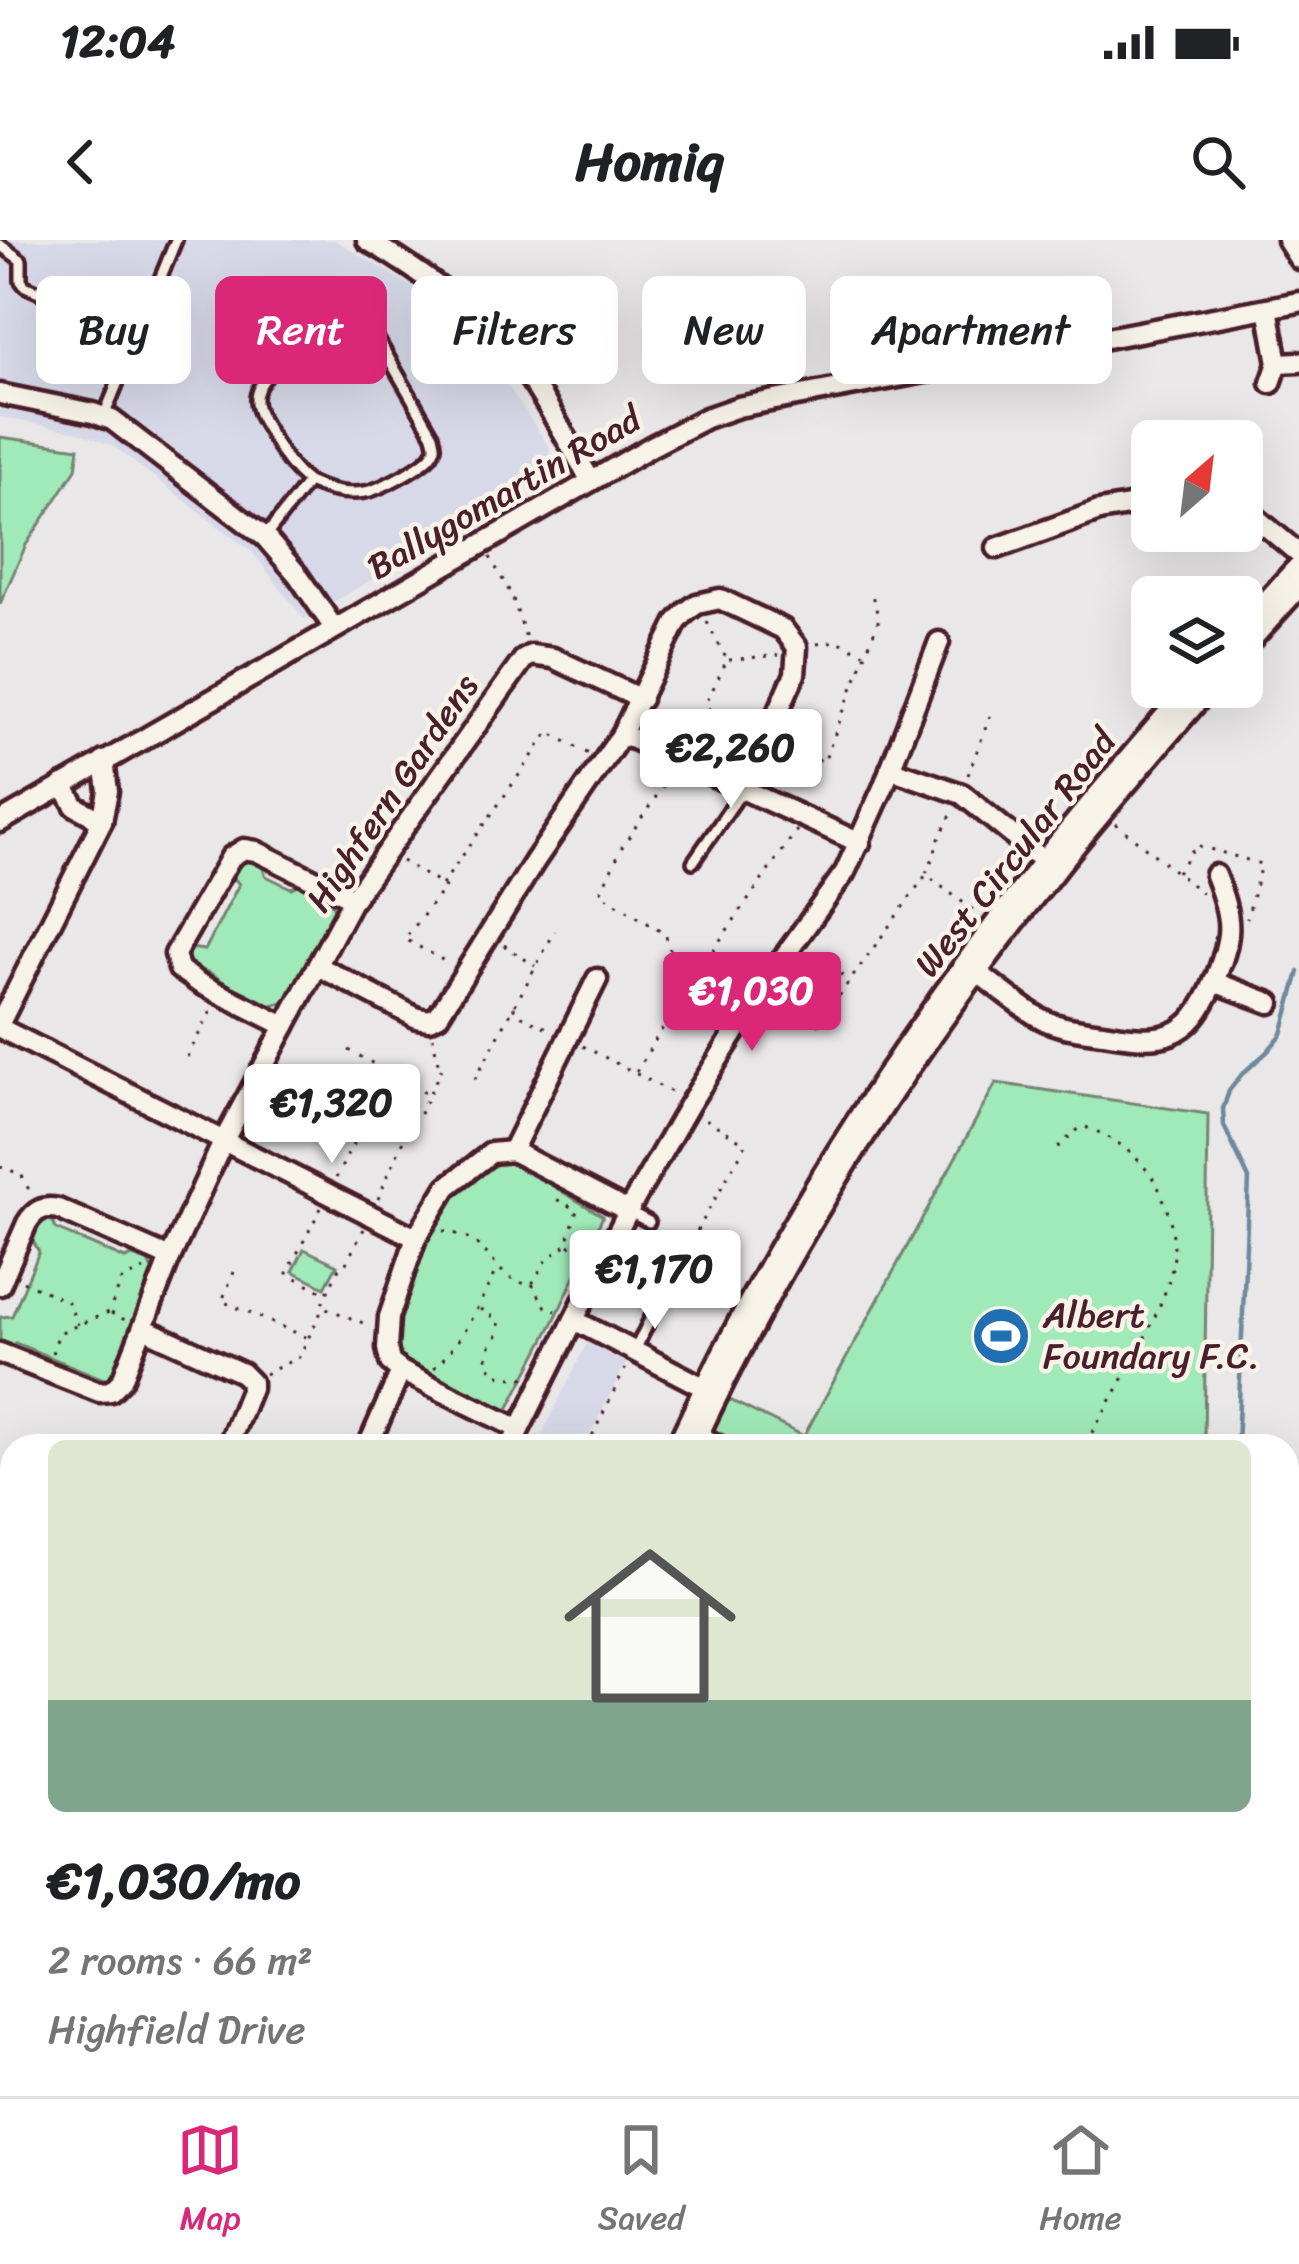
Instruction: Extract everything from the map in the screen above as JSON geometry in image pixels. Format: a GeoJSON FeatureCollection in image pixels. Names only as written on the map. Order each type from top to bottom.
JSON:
{"type":"FeatureCollection","features":[{"type":"Feature","properties":{"kind":"highway"},"geometry":{"type":"LineString","coordinates":[[1263,616],[1299,576]]}},
{"type":"Feature","properties":{"kind":"highway","name":"West Circular Road"},"geometry":{"type":"LineString","coordinates":[[690,1434],[782,1260],[898,1071],[1049,866],[1182,708]]}},
{"type":"Feature","properties":{"kind":"street"},"geometry":{"type":"LineString","coordinates":[[367,240],[446,294],[512,355],[591,481]]}},
{"type":"Feature","properties":{"kind":"street"},"geometry":{"type":"LineString","coordinates":[[1287,240],[1299,260]]}},
{"type":"Feature","properties":{"kind":"street","name":"Ballygomartin Road"},"geometry":{"type":"LineString","coordinates":[[0,822],[678,431],[738,407],[1299,302]]}},
{"type":"Feature","properties":{"kind":"street"},"geometry":{"type":"LineString","coordinates":[[1268,308],[1278,363],[1271,383]]}},
{"type":"Feature","properties":{"kind":"street"},"geometry":{"type":"LineString","coordinates":[[1278,363],[1299,362]]}},
{"type":"Feature","properties":{"kind":"street"},"geometry":{"type":"LineString","coordinates":[[0,394],[104,416],[265,538],[334,628]]}},
{"type":"Feature","properties":{"kind":"street"},"geometry":{"type":"LineString","coordinates":[[997,548],[1131,506]]}},
{"type":"Feature","properties":{"kind":"street"},"geometry":{"type":"LineString","coordinates":[[1263,524],[1299,554]]}},
{"type":"Feature","properties":{"kind":"street"},"geometry":{"type":"LineString","coordinates":[[318,966],[416,1018],[438,1016],[622,734],[677,622],[697,604],[720,599],[783,628],[797,650],[795,674],[746,784]]}},
{"type":"Feature","properties":{"kind":"street"},"geometry":{"type":"LineString","coordinates":[[516,1434],[628,1211],[689,1105],[860,843],[939,642]]}},
{"type":"Feature","properties":{"kind":"street","name":"Highfern Gardens"},"geometry":{"type":"LineString","coordinates":[[0,1353],[99,1392],[111,1390],[122,1380],[223,1142],[353,899],[523,660],[531,655],[553,658],[641,698]]}},
{"type":"Feature","properties":{"kind":"street"},"geometry":{"type":"LineString","coordinates":[[622,734],[746,784],[860,843]]}},
{"type":"Feature","properties":{"kind":"street"},"geometry":{"type":"LineString","coordinates":[[104,761],[108,791],[102,821],[0,1026],[328,1194],[420,1232]]}},
{"type":"Feature","properties":{"kind":"street"},"geometry":{"type":"LineString","coordinates":[[890,769],[962,794],[1049,866]]}},
{"type":"Feature","properties":{"kind":"street"},"geometry":{"type":"LineString","coordinates":[[63,785],[75,806],[102,821]]}},
{"type":"Feature","properties":{"kind":"street"},"geometry":{"type":"LineString","coordinates":[[285,1026],[178,969],[175,954],[231,857],[244,849],[256,850],[353,899]]}},
{"type":"Feature","properties":{"kind":"street"},"geometry":{"type":"LineString","coordinates":[[972,968],[1040,1018],[1065,1027],[1142,1040],[1181,1031],[1196,1017],[1230,936],[1223,862]]}},
{"type":"Feature","properties":{"kind":"street"},"geometry":{"type":"LineString","coordinates":[[512,1151],[597,979]]}},
{"type":"Feature","properties":{"kind":"street"},"geometry":{"type":"LineString","coordinates":[[1214,982],[1270,1003]]}},
{"type":"Feature","properties":{"kind":"street"},"geometry":{"type":"LineString","coordinates":[[510,1434],[390,1362],[388,1317],[420,1232],[447,1187],[491,1153],[512,1151],[628,1211]]}},
{"type":"Feature","properties":{"kind":"street"},"geometry":{"type":"LineString","coordinates":[[3,1279],[27,1223],[47,1207],[170,1258]]}},
{"type":"Feature","properties":{"kind":"street"},"geometry":{"type":"LineString","coordinates":[[574,1319],[711,1391]]}},
{"type":"Feature","properties":{"kind":"street"},"geometry":{"type":"LineString","coordinates":[[143,1328],[242,1373],[251,1382],[233,1434]]}},
{"type":"Feature","properties":{"kind":"street"},"geometry":{"type":"LineString","coordinates":[[373,1434],[401,1371]]}},
{"type":"Feature","properties":{"kind":"lane"},"geometry":{"type":"LineString","coordinates":[[160,276],[176,240]]}},
{"type":"Feature","properties":{"kind":"lane"},"geometry":{"type":"LineString","coordinates":[[0,245],[21,260],[21,281],[36,291]]}},
{"type":"Feature","properties":{"kind":"lane"},"geometry":{"type":"LineString","coordinates":[[353,317],[373,331],[436,445],[425,461],[376,490],[344,493],[308,482],[283,455],[256,406],[256,395],[273,369],[344,318],[353,317]]}},
{"type":"Feature","properties":{"kind":"lane"},"geometry":{"type":"LineString","coordinates":[[104,416],[116,384]]}},
{"type":"Feature","properties":{"kind":"lane"},"geometry":{"type":"LineString","coordinates":[[265,538],[308,482]]}},
{"type":"Feature","properties":{"kind":"lane"},"geometry":{"type":"LineString","coordinates":[[693,862],[746,784]]}},
{"type":"Feature","properties":{"kind":"lane"},"geometry":{"type":"LineString","coordinates":[[628,1211],[649,1222]]}},
{"type":"Feature","properties":{"kind":"lane"},"geometry":{"type":"LineString","coordinates":[[634,1352],[688,1241]]}},
{"type":"Feature","properties":{"kind":"path"},"geometry":{"type":"LineString","coordinates":[[492,560],[512,596],[526,638]]}},
{"type":"Feature","properties":{"kind":"path"},"geometry":{"type":"LineString","coordinates":[[767,736],[824,762],[879,619],[872,596]]}},
{"type":"Feature","properties":{"kind":"path"},"geometry":{"type":"LineString","coordinates":[[697,604],[728,660]]}},
{"type":"Feature","properties":{"kind":"path"},"geometry":{"type":"LineString","coordinates":[[728,660],[837,641],[865,652]]}},
{"type":"Feature","properties":{"kind":"path"},"geometry":{"type":"LineString","coordinates":[[728,660],[706,703],[746,784]]}},
{"type":"Feature","properties":{"kind":"path"},"geometry":{"type":"LineString","coordinates":[[442,885],[548,732],[592,755]]}},
{"type":"Feature","properties":{"kind":"path"},"geometry":{"type":"LineString","coordinates":[[680,759],[622,847],[600,893],[665,934],[677,970],[692,981]]}},
{"type":"Feature","properties":{"kind":"path"},"geometry":{"type":"LineString","coordinates":[[1096,808],[1205,896]]}},
{"type":"Feature","properties":{"kind":"path"},"geometry":{"type":"LineString","coordinates":[[635,1073],[804,818]]}},
{"type":"Feature","properties":{"kind":"path"},"geometry":{"type":"LineString","coordinates":[[387,852],[445,887],[405,939],[465,973]]}},
{"type":"Feature","properties":{"kind":"path"},"geometry":{"type":"LineString","coordinates":[[818,1025],[926,874],[1000,930]]}},
{"type":"Feature","properties":{"kind":"path"},"geometry":{"type":"LineString","coordinates":[[475,1079],[555,932]]}},
{"type":"Feature","properties":{"kind":"path"},"geometry":{"type":"LineString","coordinates":[[513,950],[535,966]]}},
{"type":"Feature","properties":{"kind":"path"},"geometry":{"type":"LineString","coordinates":[[822,962],[850,981]]}},
{"type":"Feature","properties":{"kind":"path"},"geometry":{"type":"LineString","coordinates":[[188,1057],[220,994]]}},
{"type":"Feature","properties":{"kind":"path"},"geometry":{"type":"LineString","coordinates":[[513,1006],[547,1029]]}},
{"type":"Feature","properties":{"kind":"path"},"geometry":{"type":"LineString","coordinates":[[388,1328],[361,1324],[321,1306],[443,1065],[438,1063],[429,1020]]}},
{"type":"Feature","properties":{"kind":"path"},"geometry":{"type":"LineString","coordinates":[[567,1039],[673,1093],[746,1144],[688,1241]]}},
{"type":"Feature","properties":{"kind":"path"},"geometry":{"type":"LineString","coordinates":[[349,1050],[429,1095]]}},
{"type":"Feature","properties":{"kind":"path"},"geometry":{"type":"LineString","coordinates":[[327,1293],[287,1274],[376,1102]]}},
{"type":"Feature","properties":{"kind":"path"},"geometry":{"type":"LineString","coordinates":[[366,1118],[393,1132]]}},
{"type":"Feature","properties":{"kind":"path"},"geometry":{"type":"LineString","coordinates":[[1058,1147],[1082,1126],[1102,1132],[1150,1172],[1169,1210],[1174,1256],[1161,1300],[1091,1434]]}},
{"type":"Feature","properties":{"kind":"path"},"geometry":{"type":"LineString","coordinates":[[0,1167],[21,1174],[39,1210]]}},
{"type":"Feature","properties":{"kind":"path"},"geometry":{"type":"LineString","coordinates":[[532,1285],[545,1262],[567,1244],[577,1210],[556,1199],[566,1179]]}},
{"type":"Feature","properties":{"kind":"path"},"geometry":{"type":"LineString","coordinates":[[420,1232],[470,1239],[497,1269],[523,1285],[532,1285]]}},
{"type":"Feature","properties":{"kind":"path"},"geometry":{"type":"LineString","coordinates":[[567,1244],[581,1254]]}},
{"type":"Feature","properties":{"kind":"path"},"geometry":{"type":"LineString","coordinates":[[45,1372],[59,1333],[109,1312],[122,1280],[170,1258]]}},
{"type":"Feature","properties":{"kind":"path"},"geometry":{"type":"LineString","coordinates":[[421,1380],[445,1358],[497,1269]]}},
{"type":"Feature","properties":{"kind":"path"},"geometry":{"type":"LineString","coordinates":[[234,1272],[222,1300],[308,1338]]}},
{"type":"Feature","properties":{"kind":"path"},"geometry":{"type":"LineString","coordinates":[[3,1279],[68,1302],[78,1325]]}},
{"type":"Feature","properties":{"kind":"path"},"geometry":{"type":"LineString","coordinates":[[532,1285],[546,1306]]}},
{"type":"Feature","properties":{"kind":"path"},"geometry":{"type":"LineString","coordinates":[[251,1382],[299,1357],[324,1306]]}},
{"type":"Feature","properties":{"kind":"path"},"geometry":{"type":"LineString","coordinates":[[478,1308],[498,1320],[501,1328],[488,1350],[487,1365],[501,1376],[523,1376]]}},
{"type":"Feature","properties":{"kind":"path"},"geometry":{"type":"LineString","coordinates":[[593,1434],[634,1352]]}},
{"type":"Feature","properties":{"kind":"shaded area"},"geometry":{"type":"Polygon","coordinates":[[[0,240],[335,240],[411,286],[411,384],[507,384],[550,448],[545,479],[304,619],[252,552],[113,446],[78,432],[0,417],[0,240]]]}},
{"type":"Feature","properties":{"kind":"shaded area"},"geometry":{"type":"Polygon","coordinates":[[[587,1343],[626,1363],[590,1434],[542,1434],[587,1343]]]}},
{"type":"Feature","properties":{"kind":"green space"},"geometry":{"type":"Polygon","coordinates":[[[0,437],[79,448],[76,469],[26,545],[0,604],[0,437]]]}},
{"type":"Feature","properties":{"kind":"green space"},"geometry":{"type":"Polygon","coordinates":[[[243,862],[262,867],[266,876],[291,888],[299,885],[331,901],[334,910],[287,1001],[279,1004],[255,1001],[186,964],[184,956],[190,948],[205,950],[239,884],[231,875],[243,862]]]}},
{"type":"Feature","properties":{"kind":"green space"},"geometry":{"type":"Polygon","coordinates":[[[996,1083],[1208,1114],[1204,1434],[805,1434],[996,1083]]]}},
{"type":"Feature","properties":{"kind":"green space"},"geometry":{"type":"Polygon","coordinates":[[[496,1162],[516,1164],[603,1216],[506,1413],[396,1360],[394,1326],[420,1248],[452,1196],[496,1162]]]}},
{"type":"Feature","properties":{"kind":"green space"},"geometry":{"type":"Polygon","coordinates":[[[53,1221],[56,1229],[125,1259],[148,1261],[154,1274],[116,1370],[106,1380],[15,1343],[0,1344],[1,1317],[12,1316],[39,1252],[33,1241],[38,1226],[53,1221]]]}},
{"type":"Feature","properties":{"kind":"green space"},"geometry":{"type":"Polygon","coordinates":[[[304,1249],[337,1265],[325,1287],[293,1271],[304,1249]]]}},
{"type":"Feature","properties":{"kind":"green space"},"geometry":{"type":"Polygon","coordinates":[[[711,1391],[800,1434],[691,1434],[711,1391]]]}},
{"type":"Feature","properties":{"kind":"waterway"},"geometry":{"type":"LineString","coordinates":[[1238,1434],[1249,1179],[1224,1126],[1223,1109],[1242,1074],[1282,1034],[1299,972]]}},
{"type":"Feature","properties":{"kind":"place","name":"Albert Foundary F.C."},"geometry":{"type":"Point","coordinates":[1001,1336]}}]}
